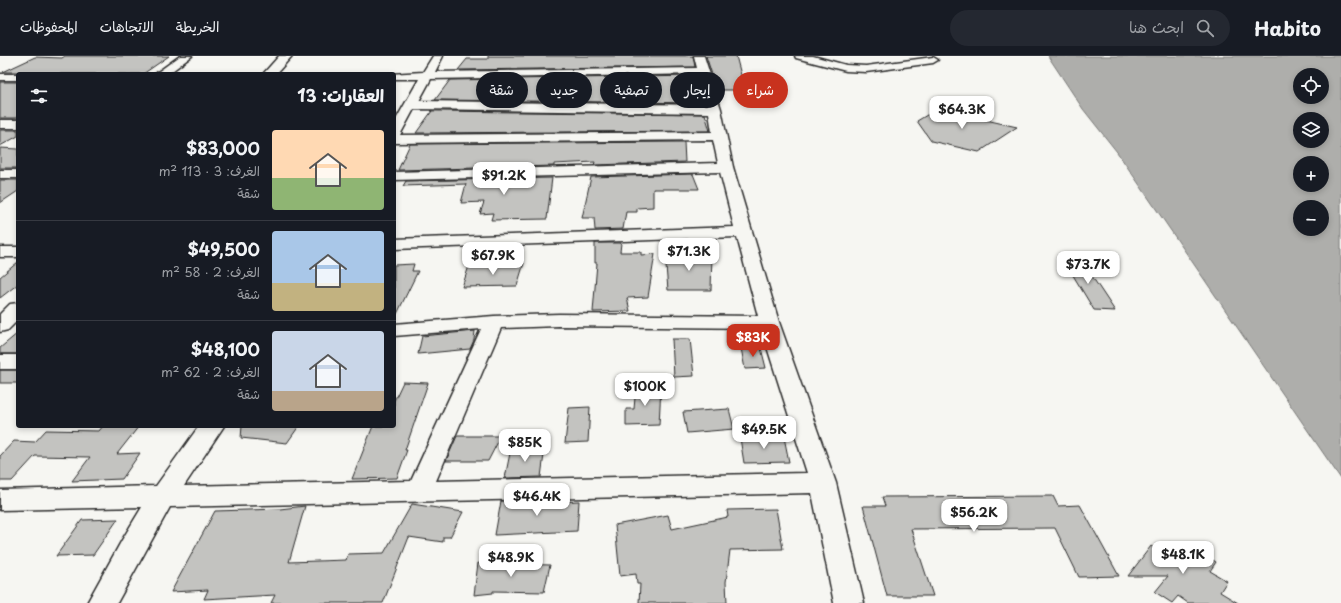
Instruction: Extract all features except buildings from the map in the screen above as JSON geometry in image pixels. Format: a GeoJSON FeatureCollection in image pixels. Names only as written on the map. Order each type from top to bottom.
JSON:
{"type":"FeatureCollection","features":[{"type":"Feature","properties":{"kind":"main road"},"geometry":{"type":"LineString","coordinates":[[271,72],[286,56]]}},
{"type":"Feature","properties":{"kind":"main road"},"geometry":{"type":"LineString","coordinates":[[0,325],[16,311]]}},
{"type":"Feature","properties":{"kind":"street"},"geometry":{"type":"LineString","coordinates":[[164,72],[187,56]]}},
{"type":"Feature","properties":{"kind":"street"},"geometry":{"type":"LineString","coordinates":[[396,130],[438,56]]}},
{"type":"Feature","properties":{"kind":"street"},"geometry":{"type":"LineString","coordinates":[[800,56],[846,68],[866,69],[933,60]]}},
{"type":"Feature","properties":{"kind":"street"},"geometry":{"type":"LineString","coordinates":[[559,72],[563,62]]}},
{"type":"Feature","properties":{"kind":"street"},"geometry":{"type":"LineString","coordinates":[[575,72],[701,64],[715,109],[726,167],[769,322],[823,483],[849,603]]}},
{"type":"Feature","properties":{"kind":"street"},"geometry":{"type":"LineString","coordinates":[[396,76],[536,73]]}},
{"type":"Feature","properties":{"kind":"street"},"geometry":{"type":"LineString","coordinates":[[0,77],[16,77]]}},
{"type":"Feature","properties":{"kind":"street"},"geometry":{"type":"LineString","coordinates":[[410,105],[715,109]]}},
{"type":"Feature","properties":{"kind":"street"},"geometry":{"type":"LineString","coordinates":[[0,124],[16,124]]}},
{"type":"Feature","properties":{"kind":"street"},"geometry":{"type":"LineString","coordinates":[[396,139],[719,136]]}},
{"type":"Feature","properties":{"kind":"street"},"geometry":{"type":"LineString","coordinates":[[396,176],[726,167]]}},
{"type":"Feature","properties":{"kind":"street"},"geometry":{"type":"LineString","coordinates":[[0,174],[16,174]]}},
{"type":"Feature","properties":{"kind":"street"},"geometry":{"type":"LineString","coordinates":[[396,244],[744,232]]}},
{"type":"Feature","properties":{"kind":"street"},"geometry":{"type":"LineString","coordinates":[[0,252],[16,252]]}},
{"type":"Feature","properties":{"kind":"street"},"geometry":{"type":"LineString","coordinates":[[396,330],[494,322],[559,320],[769,322]]}},
{"type":"Feature","properties":{"kind":"street"},"geometry":{"type":"LineString","coordinates":[[419,491],[494,322]]}},
{"type":"Feature","properties":{"kind":"street"},"geometry":{"type":"LineString","coordinates":[[0,362],[16,362]]}},
{"type":"Feature","properties":{"kind":"street"},"geometry":{"type":"LineString","coordinates":[[102,603],[163,496],[211,428]]}},
{"type":"Feature","properties":{"kind":"street"},"geometry":{"type":"LineString","coordinates":[[0,500],[823,483]]}},
{"type":"Feature","properties":{"kind":"shaded area"},"geometry":{"type":"Polygon","coordinates":[[[1048,56],[1341,56],[1341,479],[1117,152],[1083,109],[1048,56]]]}}]}
